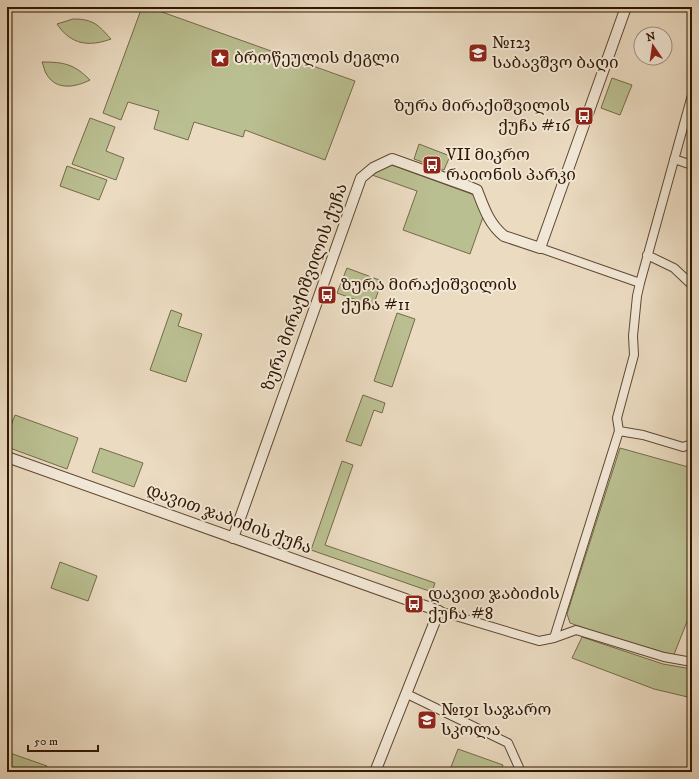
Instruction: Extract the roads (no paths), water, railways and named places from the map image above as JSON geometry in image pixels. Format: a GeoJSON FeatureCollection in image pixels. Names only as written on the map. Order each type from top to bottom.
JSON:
{"type":"FeatureCollection","features":[{"type":"Feature","properties":{"kind":"street"},"geometry":{"type":"LineString","coordinates":[[626,7],[540,248],[640,283]]}},
{"type":"Feature","properties":{"kind":"street"},"geometry":{"type":"LineString","coordinates":[[554,638],[619,431],[618,418],[634,355],[633,336],[637,296],[647,255],[692,96]]}},
{"type":"Feature","properties":{"kind":"street","name":"ზურა მირაქიშვილის ქუჩა"},"geometry":{"type":"LineString","coordinates":[[233,538],[361,178],[373,168],[392,159],[477,190],[491,224],[501,234],[540,248]]}},
{"type":"Feature","properties":{"kind":"street"},"geometry":{"type":"LineString","coordinates":[[674,159],[692,165]]}},
{"type":"Feature","properties":{"kind":"street"},"geometry":{"type":"LineString","coordinates":[[647,255],[674,268],[692,285]]}},
{"type":"Feature","properties":{"kind":"street"},"geometry":{"type":"LineString","coordinates":[[619,431],[642,435],[683,447],[692,444]]}},
{"type":"Feature","properties":{"kind":"street","name":"დავით ჯაბიძის ქუჩა"},"geometry":{"type":"LineString","coordinates":[[7,457],[439,611],[539,641],[554,638],[576,630],[664,657],[692,662]]}},
{"type":"Feature","properties":{"kind":"street"},"geometry":{"type":"LineString","coordinates":[[374,772],[407,694],[439,611]]}},
{"type":"Feature","properties":{"kind":"street"},"geometry":{"type":"LineString","coordinates":[[407,694],[508,743],[521,772]]}},
{"type":"Feature","properties":{"kind":"place","name":"№123 საბავშვო ბაღი"},"geometry":{"type":"Point","coordinates":[478,53]}},
{"type":"Feature","properties":{"kind":"place","name":"ბროწეულის ძეგლი"},"geometry":{"type":"Point","coordinates":[220,58]}},
{"type":"Feature","properties":{"kind":"place","name":"ზურა მირაქიშვილის ქუჩა #16"},"geometry":{"type":"Point","coordinates":[584,116]}},
{"type":"Feature","properties":{"kind":"place","name":"VII მიკრო რაიონის პარკი"},"geometry":{"type":"Point","coordinates":[432,165]}},
{"type":"Feature","properties":{"kind":"place","name":"ზურა მირაქიშვილის ქუჩა #11"},"geometry":{"type":"Point","coordinates":[327,295]}},
{"type":"Feature","properties":{"kind":"place","name":"დავით ჯაბიძის ქუჩა #8"},"geometry":{"type":"Point","coordinates":[414,604]}},
{"type":"Feature","properties":{"kind":"place","name":"№191 საჯარო სკოლა"},"geometry":{"type":"Point","coordinates":[427,720]}}]}
